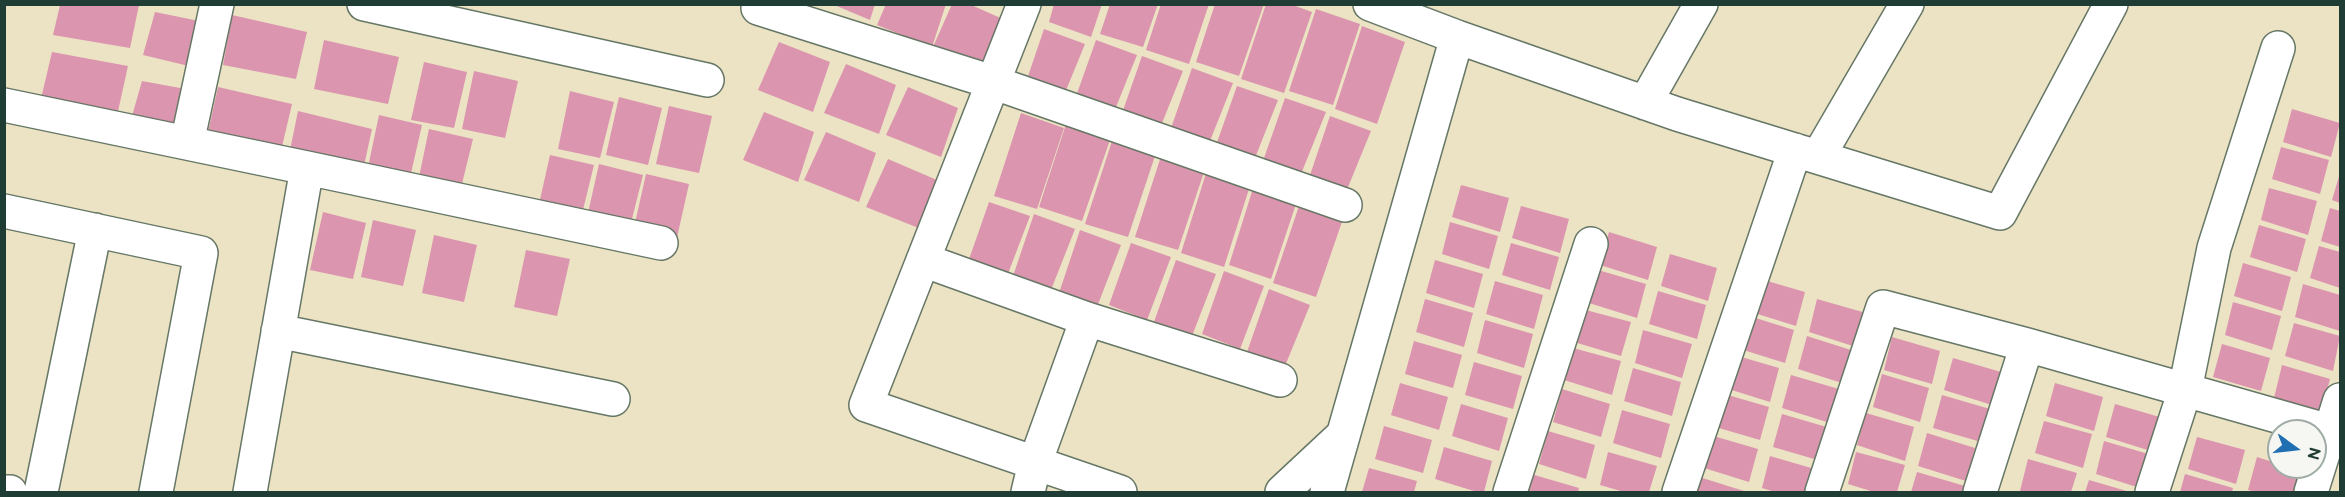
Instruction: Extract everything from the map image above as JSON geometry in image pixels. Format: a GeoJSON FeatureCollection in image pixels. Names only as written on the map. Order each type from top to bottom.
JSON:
{"type":"FeatureCollection","features":[{"type":"Feature","properties":{"kind":"street"},"geometry":{"type":"LineString","coordinates":[[187,143],[217,4]]}},
{"type":"Feature","properties":{"kind":"street"},"geometry":{"type":"LineString","coordinates":[[364,4],[707,80]]}},
{"type":"Feature","properties":{"kind":"street"},"geometry":{"type":"LineString","coordinates":[[1024,4],[866,405],[1031,478],[1120,492]]}},
{"type":"Feature","properties":{"kind":"street"},"geometry":{"type":"LineString","coordinates":[[1370,4],[1645,103],[2000,213],[2111,4]]}},
{"type":"Feature","properties":{"kind":"street"},"geometry":{"type":"LineString","coordinates":[[1645,103],[1701,4]]}},
{"type":"Feature","properties":{"kind":"street"},"geometry":{"type":"LineString","coordinates":[[1679,492],[1806,154],[1907,4]]}},
{"type":"Feature","properties":{"kind":"street"},"geometry":{"type":"LineString","coordinates":[[759,8],[992,82],[1345,205]]}},
{"type":"Feature","properties":{"kind":"street"},"geometry":{"type":"LineString","coordinates":[[1327,492],[1457,37]]}},
{"type":"Feature","properties":{"kind":"street"},"geometry":{"type":"LineString","coordinates":[[2152,492],[2185,390],[2214,248],[2278,48]]}},
{"type":"Feature","properties":{"kind":"street"},"geometry":{"type":"LineString","coordinates":[[4,105],[661,243]]}},
{"type":"Feature","properties":{"kind":"street"},"geometry":{"type":"LineString","coordinates":[[250,492],[307,168]]}},
{"type":"Feature","properties":{"kind":"street"},"geometry":{"type":"LineString","coordinates":[[4,211],[201,253],[156,492]]}},
{"type":"Feature","properties":{"kind":"street"},"geometry":{"type":"LineString","coordinates":[[41,492],[95,230]]}},
{"type":"Feature","properties":{"kind":"street"},"geometry":{"type":"LineString","coordinates":[[1510,492],[1591,244]]}},
{"type":"Feature","properties":{"kind":"street"},"geometry":{"type":"LineString","coordinates":[[924,260],[1087,319],[1280,380]]}},
{"type":"Feature","properties":{"kind":"street"},"geometry":{"type":"LineString","coordinates":[[1822,492],[1883,307],[2027,345],[2336,433]]}},
{"type":"Feature","properties":{"kind":"street"},"geometry":{"type":"LineString","coordinates":[[1031,478],[1087,319]]}},
{"type":"Feature","properties":{"kind":"street"},"geometry":{"type":"LineString","coordinates":[[278,331],[613,399]]}},
{"type":"Feature","properties":{"kind":"street"},"geometry":{"type":"LineString","coordinates":[[1980,492],[2027,345]]}},
{"type":"Feature","properties":{"kind":"street"},"geometry":{"type":"LineString","coordinates":[[2312,492],[2336,433],[2340,400]]}},
{"type":"Feature","properties":{"kind":"street"},"geometry":{"type":"LineString","coordinates":[[1282,492],[1344,435]]}},
{"type":"Feature","properties":{"kind":"street"},"geometry":{"type":"LineString","coordinates":[[4,492],[10,492]]}},
{"type":"Feature","properties":{"kind":"building"},"geometry":{"type":"Polygon","coordinates":[[[832,4],[875,4],[870,20],[832,4]]]}},
{"type":"Feature","properties":{"kind":"building"},"geometry":{"type":"Polygon","coordinates":[[[886,4],[946,4],[932,47],[877,25],[886,4]]]}},
{"type":"Feature","properties":{"kind":"building"},"geometry":{"type":"Polygon","coordinates":[[[952,4],[969,4],[1005,20],[988,69],[933,47],[952,4]]]}},
{"type":"Feature","properties":{"kind":"building"},"geometry":{"type":"Polygon","coordinates":[[[1054,4],[1102,4],[1091,37],[1049,22],[1054,4]]]}},
{"type":"Feature","properties":{"kind":"building"},"geometry":{"type":"Polygon","coordinates":[[[1110,4],[1158,4],[1143,47],[1100,34],[1110,4]]]}},
{"type":"Feature","properties":{"kind":"building"},"geometry":{"type":"Polygon","coordinates":[[[1161,4],[1209,4],[1189,64],[1146,50],[1161,4]]]}},
{"type":"Feature","properties":{"kind":"building"},"geometry":{"type":"Polygon","coordinates":[[[1215,4],[1264,4],[1239,76],[1196,62],[1215,4]]]}},
{"type":"Feature","properties":{"kind":"building"},"geometry":{"type":"Polygon","coordinates":[[[1266,4],[1290,4],[1312,12],[1284,93],[1241,79],[1266,4]]]}},
{"type":"Feature","properties":{"kind":"building"},"geometry":{"type":"Polygon","coordinates":[[[60,5],[139,5],[130,48],[53,35],[60,5]]]}},
{"type":"Feature","properties":{"kind":"building"},"geometry":{"type":"Polygon","coordinates":[[[1316,9],[1360,24],[1333,105],[1289,91],[1316,9]]]}},
{"type":"Feature","properties":{"kind":"building"},"geometry":{"type":"Polygon","coordinates":[[[155,12],[204,22],[193,67],[143,55],[155,12]]]}},
{"type":"Feature","properties":{"kind":"building"},"geometry":{"type":"Polygon","coordinates":[[[232,15],[307,32],[296,79],[223,65],[232,15]]]}},
{"type":"Feature","properties":{"kind":"building"},"geometry":{"type":"Polygon","coordinates":[[[1362,26],[1405,42],[1377,124],[1335,109],[1362,26]]]}},
{"type":"Feature","properties":{"kind":"building"},"geometry":{"type":"Polygon","coordinates":[[[1044,29],[1085,44],[1060,105],[1023,91],[1044,29]]]}},
{"type":"Feature","properties":{"kind":"building"},"geometry":{"type":"Polygon","coordinates":[[[324,40],[399,57],[388,104],[314,89],[324,40]]]}},
{"type":"Feature","properties":{"kind":"building"},"geometry":{"type":"Polygon","coordinates":[[[1096,40],[1137,55],[1112,117],[1074,102],[1096,40]]]}},
{"type":"Feature","properties":{"kind":"building"},"geometry":{"type":"Polygon","coordinates":[[[779,42],[830,62],[813,112],[758,90],[779,42]]]}},
{"type":"Feature","properties":{"kind":"building"},"geometry":{"type":"Polygon","coordinates":[[[52,52],[128,66],[117,116],[40,103],[52,52]]]}},
{"type":"Feature","properties":{"kind":"building"},"geometry":{"type":"Polygon","coordinates":[[[1142,56],[1183,71],[1158,133],[1120,119],[1142,56]]]}},
{"type":"Feature","properties":{"kind":"building"},"geometry":{"type":"Polygon","coordinates":[[[424,62],[467,72],[454,128],[411,120],[424,62]]]}},
{"type":"Feature","properties":{"kind":"building"},"geometry":{"type":"Polygon","coordinates":[[[846,64],[896,85],[879,134],[824,113],[846,64]]]}},
{"type":"Feature","properties":{"kind":"building"},"geometry":{"type":"Polygon","coordinates":[[[1192,68],[1233,83],[1208,146],[1170,131],[1192,68]]]}},
{"type":"Feature","properties":{"kind":"building"},"geometry":{"type":"Polygon","coordinates":[[[474,71],[518,81],[505,138],[462,129],[474,71]]]}},
{"type":"Feature","properties":{"kind":"building"},"geometry":{"type":"Polygon","coordinates":[[[142,81],[191,90],[180,136],[130,123],[142,81]]]}},
{"type":"Feature","properties":{"kind":"building"},"geometry":{"type":"Polygon","coordinates":[[[1237,86],[1278,100],[1253,163],[1215,148],[1237,86]]]}},
{"type":"Feature","properties":{"kind":"building"},"geometry":{"type":"Polygon","coordinates":[[[218,87],[292,104],[281,151],[207,137],[218,87]]]}},
{"type":"Feature","properties":{"kind":"building"},"geometry":{"type":"Polygon","coordinates":[[[908,87],[958,108],[941,157],[886,135],[908,87]]]}},
{"type":"Feature","properties":{"kind":"building"},"geometry":{"type":"Polygon","coordinates":[[[570,91],[614,102],[600,158],[558,149],[570,91]]]}},
{"type":"Feature","properties":{"kind":"building"},"geometry":{"type":"Polygon","coordinates":[[[619,97],[662,108],[648,165],[606,155],[619,97]]]}},
{"type":"Feature","properties":{"kind":"building"},"geometry":{"type":"Polygon","coordinates":[[[1285,98],[1326,112],[1301,174],[1263,161],[1285,98]]]}},
{"type":"Feature","properties":{"kind":"building"},"geometry":{"type":"Polygon","coordinates":[[[669,106],[712,116],[699,173],[656,164],[669,106]]]}},
{"type":"Feature","properties":{"kind":"building"},"geometry":{"type":"Polygon","coordinates":[[[2292,109],[2340,123],[2331,157],[2283,142],[2292,109]]]}},
{"type":"Feature","properties":{"kind":"building"},"geometry":{"type":"Polygon","coordinates":[[[298,111],[372,129],[362,175],[288,160],[298,111]]]}},
{"type":"Feature","properties":{"kind":"building"},"geometry":{"type":"Polygon","coordinates":[[[764,112],[814,132],[798,182],[743,160],[764,112]]]}},
{"type":"Feature","properties":{"kind":"building"},"geometry":{"type":"Polygon","coordinates":[[[1021,113],[1064,128],[1037,209],[994,196],[1021,113]]]}},
{"type":"Feature","properties":{"kind":"building"},"geometry":{"type":"Polygon","coordinates":[[[379,115],[422,125],[409,182],[367,172],[379,115]]]}},
{"type":"Feature","properties":{"kind":"building"},"geometry":{"type":"Polygon","coordinates":[[[1330,116],[1371,131],[1346,192],[1309,178],[1330,116]]]}},
{"type":"Feature","properties":{"kind":"building"},"geometry":{"type":"Polygon","coordinates":[[[1066,124],[1110,140],[1082,221],[1039,207],[1066,124]]]}},
{"type":"Feature","properties":{"kind":"building"},"geometry":{"type":"Polygon","coordinates":[[[429,129],[473,139],[459,196],[417,187],[429,129]]]}},
{"type":"Feature","properties":{"kind":"building"},"geometry":{"type":"Polygon","coordinates":[[[826,132],[876,153],[859,202],[804,180],[826,132]]]}},
{"type":"Feature","properties":{"kind":"building"},"geometry":{"type":"Polygon","coordinates":[[[1112,141],[1155,156],[1128,237],[1085,224],[1112,141]]]}},
{"type":"Feature","properties":{"kind":"building"},"geometry":{"type":"Polygon","coordinates":[[[2281,147],[2329,160],[2320,194],[2272,179],[2281,147]]]}},
{"type":"Feature","properties":{"kind":"building"},"geometry":{"type":"Polygon","coordinates":[[[1162,153],[1205,169],[1178,250],[1135,237],[1162,153]]]}},
{"type":"Feature","properties":{"kind":"building"},"geometry":{"type":"Polygon","coordinates":[[[550,155],[594,165],[580,222],[537,213],[550,155]]]}},
{"type":"Feature","properties":{"kind":"building"},"geometry":{"type":"Polygon","coordinates":[[[888,159],[937,180],[921,229],[866,207],[888,159]]]}},
{"type":"Feature","properties":{"kind":"building"},"geometry":{"type":"Polygon","coordinates":[[[599,164],[643,175],[629,231],[586,222],[599,164]]]}},
{"type":"Feature","properties":{"kind":"building"},"geometry":{"type":"Polygon","coordinates":[[[1207,170],[1250,186],[1224,267],[1181,253],[1207,170]]]}},
{"type":"Feature","properties":{"kind":"building"},"geometry":{"type":"Polygon","coordinates":[[[2340,173],[2340,203],[2332,200],[2340,173]]]}},
{"type":"Feature","properties":{"kind":"building"},"geometry":{"type":"Polygon","coordinates":[[[646,174],[689,184],[676,242],[633,232],[646,174]]]}},
{"type":"Feature","properties":{"kind":"building"},"geometry":{"type":"Polygon","coordinates":[[[1255,182],[1298,198],[1271,279],[1229,265],[1255,182]]]}},
{"type":"Feature","properties":{"kind":"building"},"geometry":{"type":"Polygon","coordinates":[[[1461,185],[1509,198],[1500,232],[1452,217],[1461,185]]]}},
{"type":"Feature","properties":{"kind":"building"},"geometry":{"type":"Polygon","coordinates":[[[2269,188],[2317,201],[2308,235],[2261,220],[2269,188]]]}},
{"type":"Feature","properties":{"kind":"building"},"geometry":{"type":"Polygon","coordinates":[[[1301,200],[1344,216],[1316,297],[1273,283],[1301,200]]]}},
{"type":"Feature","properties":{"kind":"building"},"geometry":{"type":"Polygon","coordinates":[[[989,202],[1030,216],[1006,279],[967,265],[989,202]]]}},
{"type":"Feature","properties":{"kind":"building"},"geometry":{"type":"Polygon","coordinates":[[[1521,206],[1569,219],[1560,253],[1512,238],[1521,206]]]}},
{"type":"Feature","properties":{"kind":"building"},"geometry":{"type":"Polygon","coordinates":[[[2330,208],[2340,211],[2340,247],[2321,241],[2330,208]]]}},
{"type":"Feature","properties":{"kind":"building"},"geometry":{"type":"Polygon","coordinates":[[[323,212],[366,223],[353,279],[310,270],[323,212]]]}},
{"type":"Feature","properties":{"kind":"building"},"geometry":{"type":"Polygon","coordinates":[[[1034,214],[1075,229],[1051,290],[1013,276],[1034,214]]]}},
{"type":"Feature","properties":{"kind":"building"},"geometry":{"type":"Polygon","coordinates":[[[373,220],[416,230],[403,286],[361,277],[373,220]]]}},
{"type":"Feature","properties":{"kind":"building"},"geometry":{"type":"Polygon","coordinates":[[[1450,222],[1498,236],[1489,269],[1442,254],[1450,222]]]}},
{"type":"Feature","properties":{"kind":"building"},"geometry":{"type":"Polygon","coordinates":[[[2259,225],[2306,239],[2297,272],[2250,257],[2259,225]]]}},
{"type":"Feature","properties":{"kind":"building"},"geometry":{"type":"Polygon","coordinates":[[[1080,230],[1121,245],[1097,307],[1059,293],[1080,230]]]}},
{"type":"Feature","properties":{"kind":"building"},"geometry":{"type":"Polygon","coordinates":[[[1609,232],[1657,247],[1648,280],[1600,265],[1609,232]]]}},
{"type":"Feature","properties":{"kind":"building"},"geometry":{"type":"Polygon","coordinates":[[[434,235],[477,245],[464,302],[422,293],[434,235]]]}},
{"type":"Feature","properties":{"kind":"building"},"geometry":{"type":"Polygon","coordinates":[[[1131,243],[1171,257],[1147,320],[1109,305],[1131,243]]]}},
{"type":"Feature","properties":{"kind":"building"},"geometry":{"type":"Polygon","coordinates":[[[1511,243],[1559,257],[1550,290],[1502,275],[1511,243]]]}},
{"type":"Feature","properties":{"kind":"building"},"geometry":{"type":"Polygon","coordinates":[[[2319,246],[2340,252],[2340,288],[2310,278],[2319,246]]]}},
{"type":"Feature","properties":{"kind":"building"},"geometry":{"type":"Polygon","coordinates":[[[526,250],[570,259],[557,316],[514,307],[526,250]]]}},
{"type":"Feature","properties":{"kind":"building"},"geometry":{"type":"Polygon","coordinates":[[[1670,254],[1717,268],[1708,301],[1661,286],[1670,254]]]}},
{"type":"Feature","properties":{"kind":"building"},"geometry":{"type":"Polygon","coordinates":[[[1176,260],[1216,274],[1192,336],[1154,322],[1176,260]]]}},
{"type":"Feature","properties":{"kind":"building"},"geometry":{"type":"Polygon","coordinates":[[[1435,260],[1483,274],[1474,308],[1426,293],[1435,260]]]}},
{"type":"Feature","properties":{"kind":"building"},"geometry":{"type":"Polygon","coordinates":[[[2243,263],[2291,277],[2282,311],[2234,296],[2243,263]]]}},
{"type":"Feature","properties":{"kind":"building"},"geometry":{"type":"Polygon","coordinates":[[[1598,270],[1646,284],[1637,318],[1589,303],[1598,270]]]}},
{"type":"Feature","properties":{"kind":"building"},"geometry":{"type":"Polygon","coordinates":[[[1224,271],[1264,286],[1240,349],[1202,334],[1224,271]]]}},
{"type":"Feature","properties":{"kind":"building"},"geometry":{"type":"Polygon","coordinates":[[[1757,278],[1805,292],[1796,326],[1748,311],[1757,278]]]}},
{"type":"Feature","properties":{"kind":"building"},"geometry":{"type":"Polygon","coordinates":[[[1495,281],[1543,295],[1534,329],[1486,314],[1495,281]]]}},
{"type":"Feature","properties":{"kind":"building"},"geometry":{"type":"Polygon","coordinates":[[[2303,284],[2340,295],[2340,331],[2295,317],[2303,284]]]}},
{"type":"Feature","properties":{"kind":"building"},"geometry":{"type":"Polygon","coordinates":[[[1269,289],[1310,305],[1285,366],[1247,352],[1269,289]]]}},
{"type":"Feature","properties":{"kind":"building"},"geometry":{"type":"Polygon","coordinates":[[[1658,291],[1706,305],[1697,339],[1649,324],[1658,291]]]}},
{"type":"Feature","properties":{"kind":"building"},"geometry":{"type":"Polygon","coordinates":[[[1425,299],[1473,313],[1464,347],[1416,332],[1425,299]]]}},
{"type":"Feature","properties":{"kind":"building"},"geometry":{"type":"Polygon","coordinates":[[[1817,299],[1866,313],[1856,347],[1809,332],[1817,299]]]}},
{"type":"Feature","properties":{"kind":"building"},"geometry":{"type":"Polygon","coordinates":[[[2233,302],[2281,316],[2272,350],[2225,335],[2233,302]]]}},
{"type":"Feature","properties":{"kind":"building"},"geometry":{"type":"Polygon","coordinates":[[[1582,309],[1631,322],[1621,356],[1574,342],[1582,309]]]}},
{"type":"Feature","properties":{"kind":"building"},"geometry":{"type":"Polygon","coordinates":[[[1746,315],[1794,330],[1785,363],[1737,348],[1746,315]]]}},
{"type":"Feature","properties":{"kind":"building"},"geometry":{"type":"Polygon","coordinates":[[[1485,320],[1533,334],[1524,368],[1477,353],[1485,320]]]}},
{"type":"Feature","properties":{"kind":"building"},"geometry":{"type":"Polygon","coordinates":[[[2294,323],[2340,336],[2333,371],[2285,356],[2294,323]]]}},
{"type":"Feature","properties":{"kind":"building"},"geometry":{"type":"Polygon","coordinates":[[[1643,330],[1692,344],[1682,378],[1635,363],[1643,330]]]}},
{"type":"Feature","properties":{"kind":"building"},"geometry":{"type":"Polygon","coordinates":[[[1807,336],[1854,351],[1845,384],[1798,369],[1807,336]]]}},
{"type":"Feature","properties":{"kind":"building"},"geometry":{"type":"Polygon","coordinates":[[[1892,337],[1940,351],[1932,384],[1884,370],[1892,337]]]}},
{"type":"Feature","properties":{"kind":"building"},"geometry":{"type":"Polygon","coordinates":[[[1414,341],[1462,355],[1453,388],[1405,374],[1414,341]]]}},
{"type":"Feature","properties":{"kind":"building"},"geometry":{"type":"Polygon","coordinates":[[[2222,344],[2270,358],[2261,391],[2213,377],[2222,344]]]}},
{"type":"Feature","properties":{"kind":"building"},"geometry":{"type":"Polygon","coordinates":[[[1573,348],[1621,361],[1612,395],[1564,380],[1573,348]]]}},
{"type":"Feature","properties":{"kind":"building"},"geometry":{"type":"Polygon","coordinates":[[[1731,354],[1779,368],[1770,402],[1722,387],[1731,354]]]}},
{"type":"Feature","properties":{"kind":"building"},"geometry":{"type":"Polygon","coordinates":[[[1953,358],[2001,372],[1992,405],[1944,390],[1953,358]]]}},
{"type":"Feature","properties":{"kind":"building"},"geometry":{"type":"Polygon","coordinates":[[[1474,362],[1522,376],[1513,409],[1465,395],[1474,362]]]}},
{"type":"Feature","properties":{"kind":"building"},"geometry":{"type":"Polygon","coordinates":[[[2282,365],[2330,379],[2321,412],[2274,398],[2282,365]]]}},
{"type":"Feature","properties":{"kind":"building"},"geometry":{"type":"Polygon","coordinates":[[[1633,368],[1681,382],[1672,416],[1624,401],[1633,368]]]}},
{"type":"Feature","properties":{"kind":"building"},"geometry":{"type":"Polygon","coordinates":[[[1882,374],[1929,388],[1920,422],[1873,407],[1882,374]]]}},
{"type":"Feature","properties":{"kind":"building"},"geometry":{"type":"Polygon","coordinates":[[[1791,375],[1839,389],[1830,423],[1782,408],[1791,375]]]}},
{"type":"Feature","properties":{"kind":"building"},"geometry":{"type":"Polygon","coordinates":[[[1400,383],[1448,397],[1439,430],[1391,415],[1400,383]]]}},
{"type":"Feature","properties":{"kind":"building"},"geometry":{"type":"Polygon","coordinates":[[[2055,383],[2103,397],[2094,431],[2046,416],[2055,383]]]}},
{"type":"Feature","properties":{"kind":"building"},"geometry":{"type":"Polygon","coordinates":[[[1562,389],[1610,404],[1601,437],[1553,422],[1562,389]]]}},
{"type":"Feature","properties":{"kind":"building"},"geometry":{"type":"Polygon","coordinates":[[[1721,393],[1769,407],[1760,440],[1712,426],[1721,393]]]}},
{"type":"Feature","properties":{"kind":"building"},"geometry":{"type":"Polygon","coordinates":[[[1942,395],[1990,409],[1981,442],[1933,428],[1942,395]]]}},
{"type":"Feature","properties":{"kind":"building"},"geometry":{"type":"Polygon","coordinates":[[[1461,404],[1508,418],[1499,451],[1452,436],[1461,404]]]}},
{"type":"Feature","properties":{"kind":"building"},"geometry":{"type":"Polygon","coordinates":[[[2115,404],[2163,418],[2154,452],[2106,437],[2115,404]]]}},
{"type":"Feature","properties":{"kind":"building"},"geometry":{"type":"Polygon","coordinates":[[[1622,410],[1670,424],[1661,458],[1613,443],[1622,410]]]}},
{"type":"Feature","properties":{"kind":"building"},"geometry":{"type":"Polygon","coordinates":[[[1866,413],[1914,427],[1905,461],[1857,445],[1866,413]]]}},
{"type":"Feature","properties":{"kind":"building"},"geometry":{"type":"Polygon","coordinates":[[[1782,414],[1830,428],[1821,461],[1773,447],[1782,414]]]}},
{"type":"Feature","properties":{"kind":"building"},"geometry":{"type":"Polygon","coordinates":[[[2044,421],[2092,434],[2083,468],[2035,453],[2044,421]]]}},
{"type":"Feature","properties":{"kind":"building"},"geometry":{"type":"Polygon","coordinates":[[[1384,426],[1432,440],[1423,473],[1375,459],[1384,426]]]}},
{"type":"Feature","properties":{"kind":"building"},"geometry":{"type":"Polygon","coordinates":[[[1548,431],[1595,445],[1586,479],[1539,464],[1548,431]]]}},
{"type":"Feature","properties":{"kind":"building"},"geometry":{"type":"Polygon","coordinates":[[[1927,433],[1975,448],[1966,481],[1918,466],[1927,433]]]}},
{"type":"Feature","properties":{"kind":"building"},"geometry":{"type":"Polygon","coordinates":[[[1710,435],[1758,449],[1749,482],[1701,467],[1710,435]]]}},
{"type":"Feature","properties":{"kind":"building"},"geometry":{"type":"Polygon","coordinates":[[[2197,437],[2245,450],[2236,484],[2188,469],[2197,437]]]}},
{"type":"Feature","properties":{"kind":"building"},"geometry":{"type":"Polygon","coordinates":[[[2104,441],[2152,455],[2143,489],[2096,474],[2104,441]]]}},
{"type":"Feature","properties":{"kind":"building"},"geometry":{"type":"Polygon","coordinates":[[[1444,447],[1492,461],[1484,492],[1435,479],[1444,447]]]}},
{"type":"Feature","properties":{"kind":"building"},"geometry":{"type":"Polygon","coordinates":[[[1608,452],[1657,466],[1649,492],[1624,492],[1600,485],[1608,452]]]}},
{"type":"Feature","properties":{"kind":"building"},"geometry":{"type":"Polygon","coordinates":[[[1856,452],[1905,465],[1897,492],[1874,492],[1848,484],[1856,452]]]}},
{"type":"Feature","properties":{"kind":"building"},"geometry":{"type":"Polygon","coordinates":[[[1770,456],[1818,470],[1812,492],[1775,492],[1762,488],[1770,456]]]}},
{"type":"Feature","properties":{"kind":"building"},"geometry":{"type":"Polygon","coordinates":[[[2257,457],[2267,460],[2267,479],[2303,479],[2299,492],[2248,490],[2257,457]]]}},
{"type":"Feature","properties":{"kind":"building"},"geometry":{"type":"Polygon","coordinates":[[[2028,459],[2077,473],[2071,492],[2020,491],[2028,459]]]}},
{"type":"Feature","properties":{"kind":"building"},"geometry":{"type":"Polygon","coordinates":[[[1369,468],[1417,481],[1414,492],[1362,492],[1369,468]]]}},
{"type":"Feature","properties":{"kind":"building"},"geometry":{"type":"Polygon","coordinates":[[[1917,472],[1965,486],[1963,492],[1911,492],[1917,472]]]}},
{"type":"Feature","properties":{"kind":"building"},"geometry":{"type":"Polygon","coordinates":[[[1531,474],[1579,488],[1578,492],[1527,492],[1531,474]]]}},
{"type":"Feature","properties":{"kind":"building"},"geometry":{"type":"Polygon","coordinates":[[[2185,474],[2233,488],[2232,492],[2180,492],[2185,474]]]}},
{"type":"Feature","properties":{"kind":"building"},"geometry":{"type":"Polygon","coordinates":[[[1696,476],[1744,491],[1692,492],[1696,476]]]}},
{"type":"Feature","properties":{"kind":"building"},"geometry":{"type":"Polygon","coordinates":[[[2089,480],[2130,492],[2085,492],[2089,480]]]}}]}
